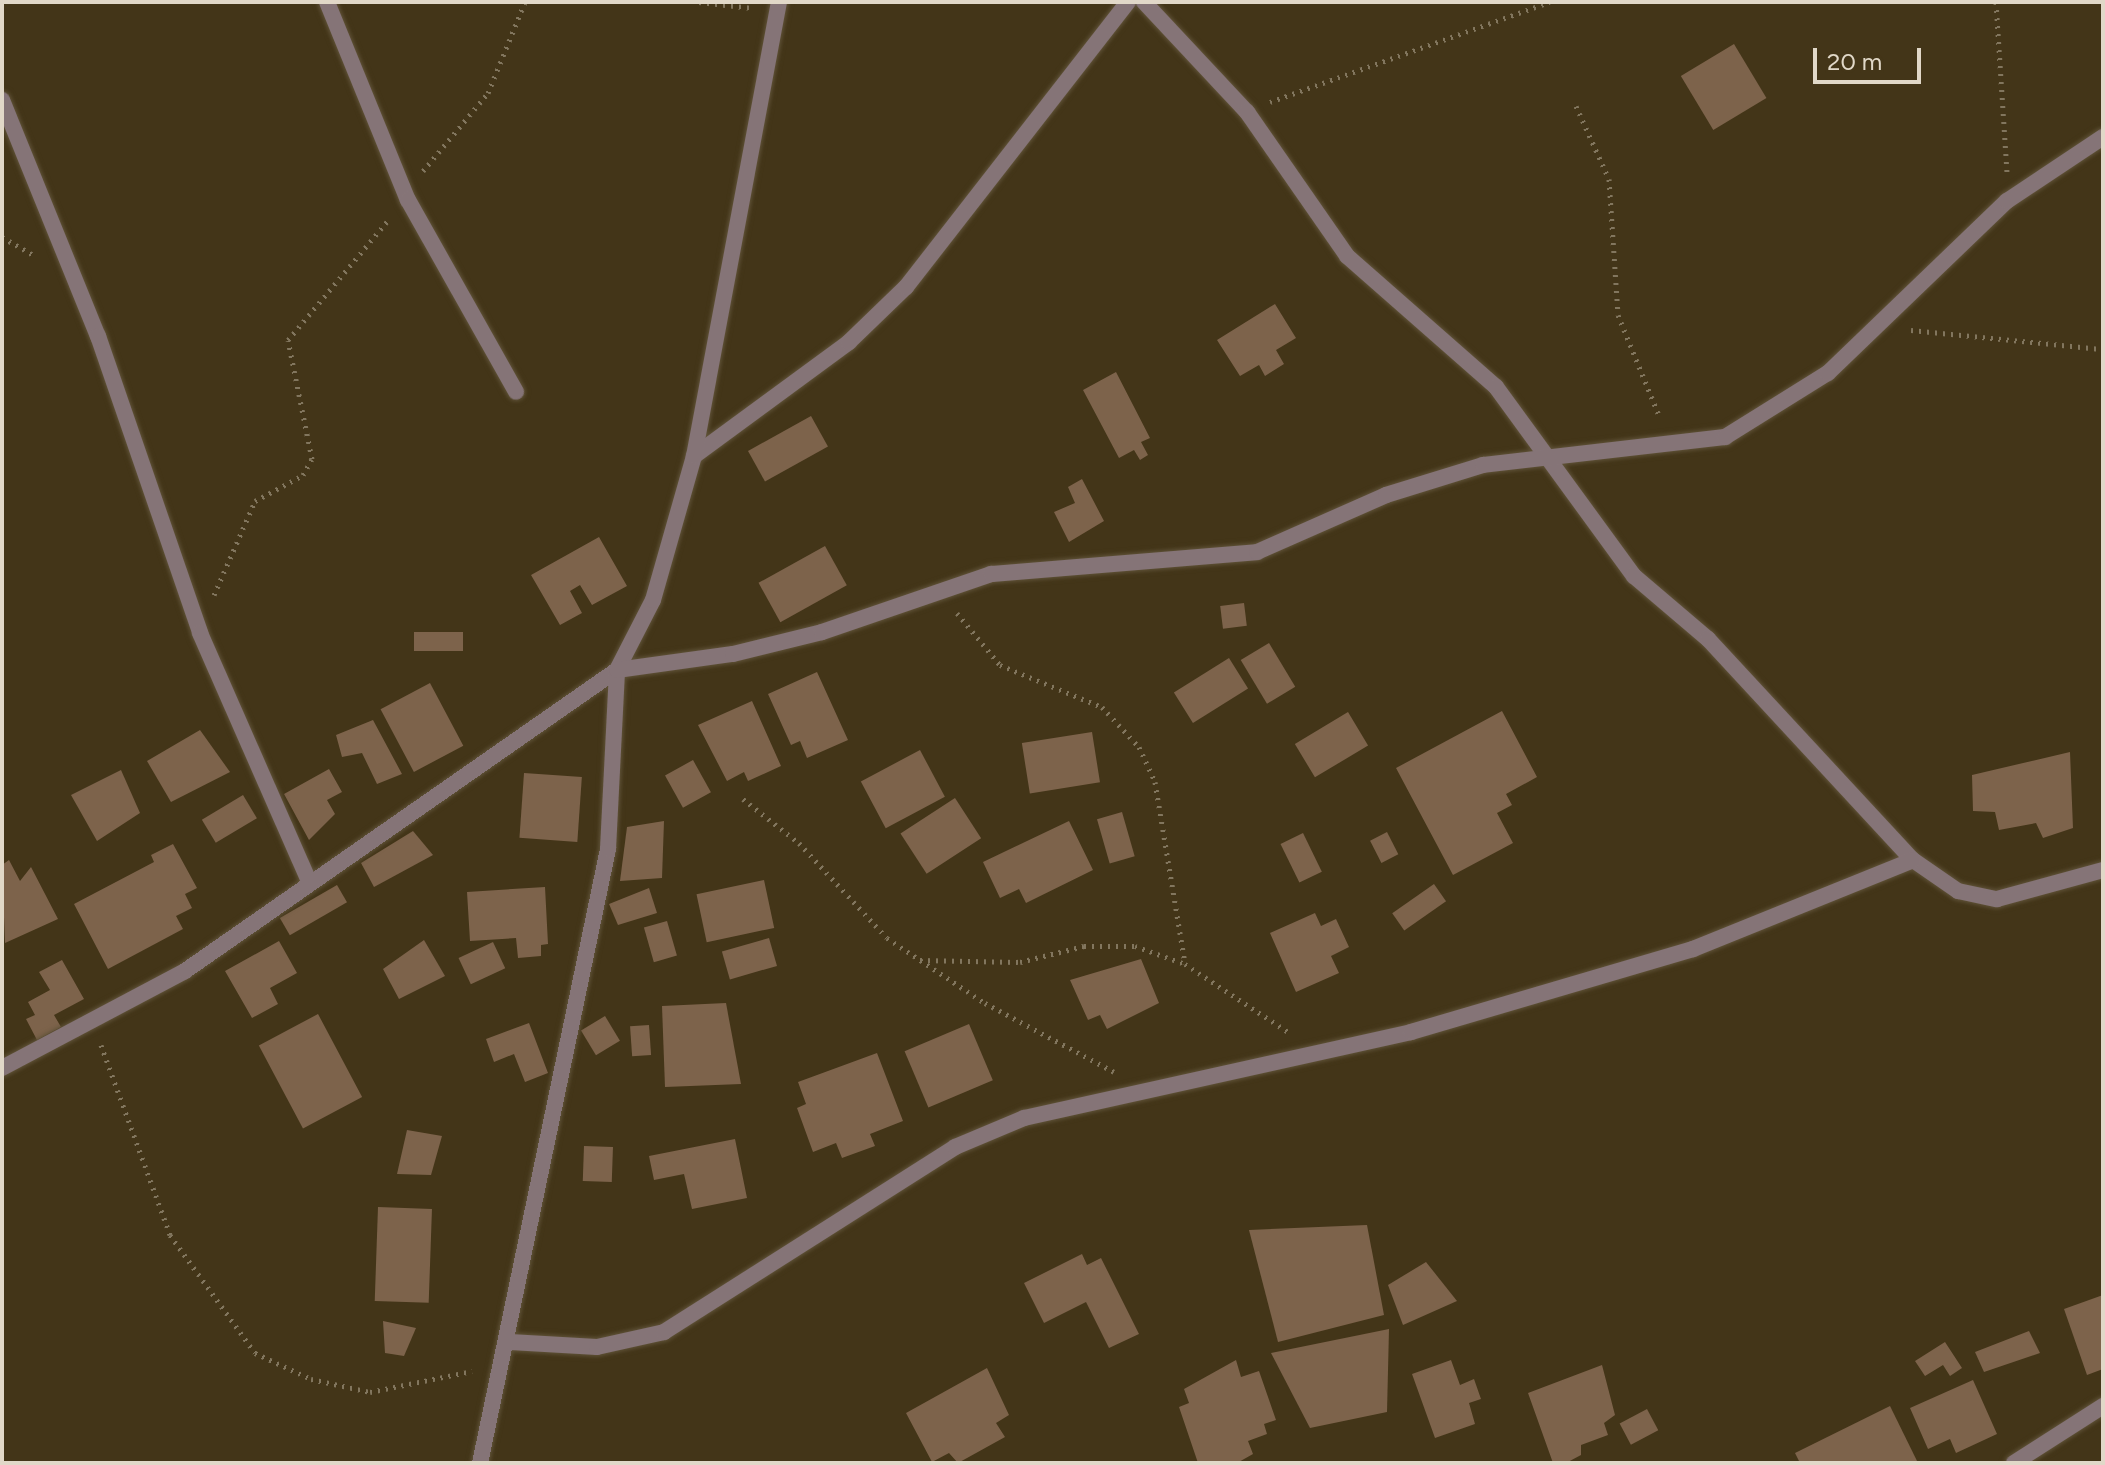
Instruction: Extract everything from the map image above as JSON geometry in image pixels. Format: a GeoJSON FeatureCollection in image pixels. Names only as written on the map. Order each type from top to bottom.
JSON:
{"type":"FeatureCollection","features":[{"type":"Feature","properties":{"kind":"street"},"geometry":{"type":"LineString","coordinates":[[327,2],[408,200],[516,392]]}},
{"type":"Feature","properties":{"kind":"street"},"geometry":{"type":"LineString","coordinates":[[694,456],[849,342],[906,287],[1128,2]]}},
{"type":"Feature","properties":{"kind":"street"},"geometry":{"type":"LineString","coordinates":[[1144,2],[1247,112],[1347,256],[1496,387],[1634,576],[1708,639],[1913,860],[1958,891],[1997,899],[2103,870]]}},
{"type":"Feature","properties":{"kind":"street"},"geometry":{"type":"LineString","coordinates":[[480,1463],[510,1342],[608,849],[617,670],[653,600],[694,456],[778,6]]}},
{"type":"Feature","properties":{"kind":"street"},"geometry":{"type":"LineString","coordinates":[[2,100],[98,336],[200,633],[310,883]]}},
{"type":"Feature","properties":{"kind":"street"},"geometry":{"type":"LineString","coordinates":[[2,1068],[93,1024],[185,971],[617,670],[733,654],[919,599],[991,574],[1257,552],[1452,472],[1548,461],[1669,441],[1725,437],[1760,422],[1882,328],[2007,201],[2103,137]]}},
{"type":"Feature","properties":{"kind":"street"},"geometry":{"type":"LineString","coordinates":[[510,1342],[597,1347],[664,1332],[955,1147],[1024,1118],[1322,1054],[1693,949],[1913,860]]}},
{"type":"Feature","properties":{"kind":"street"},"geometry":{"type":"LineString","coordinates":[[2014,1463],[2103,1406]]}},
{"type":"Feature","properties":{"kind":"path"},"geometry":{"type":"LineString","coordinates":[[200,633],[255,501],[310,468],[288,340],[408,200],[430,158],[488,93],[525,2]]}},
{"type":"Feature","properties":{"kind":"path"},"geometry":{"type":"LineString","coordinates":[[699,2],[778,6]]}},
{"type":"Feature","properties":{"kind":"path"},"geometry":{"type":"LineString","coordinates":[[1247,112],[1550,2]]}},
{"type":"Feature","properties":{"kind":"path"},"geometry":{"type":"LineString","coordinates":[[1996,2],[2007,201]]}},
{"type":"Feature","properties":{"kind":"path"},"geometry":{"type":"LineString","coordinates":[[1576,106],[1609,179],[1618,315],[1669,441]]}},
{"type":"Feature","properties":{"kind":"path"},"geometry":{"type":"LineString","coordinates":[[1882,328],[2103,349]]}},
{"type":"Feature","properties":{"kind":"path"},"geometry":{"type":"LineString","coordinates":[[919,599],[962,617],[1000,665],[1102,707],[1125,727],[1155,782],[1185,964]]}},
{"type":"Feature","properties":{"kind":"path"},"geometry":{"type":"LineString","coordinates":[[743,799],[799,843],[887,938],[919,960],[1151,1091]]}},
{"type":"Feature","properties":{"kind":"path"},"geometry":{"type":"LineString","coordinates":[[919,960],[1020,962],[1084,946],[1122,946],[1185,964],[1322,1054]]}},
{"type":"Feature","properties":{"kind":"path"},"geometry":{"type":"LineString","coordinates":[[93,1024],[170,1235],[255,1353],[311,1379],[370,1392],[504,1362]]}},
{"type":"Feature","properties":{"kind":"building"},"geometry":{"type":"Polygon","coordinates":[[[1734,44],[1766,98],[1713,130],[1681,76],[1734,44]]]}},
{"type":"Feature","properties":{"kind":"building"},"geometry":{"type":"Polygon","coordinates":[[[1275,304],[1296,338],[1276,350],[1284,364],[1265,376],[1259,365],[1240,376],[1217,340],[1275,304]]]}},
{"type":"Feature","properties":{"kind":"building"},"geometry":{"type":"Polygon","coordinates":[[[1116,372],[1150,438],[1141,442],[1148,455],[1140,460],[1134,450],[1119,458],[1083,390],[1116,372]]]}},
{"type":"Feature","properties":{"kind":"building"},"geometry":{"type":"Polygon","coordinates":[[[811,416],[828,447],[765,482],[748,451],[811,416]]]}},
{"type":"Feature","properties":{"kind":"building"},"geometry":{"type":"Polygon","coordinates":[[[1082,479],[1104,521],[1069,542],[1054,512],[1075,503],[1068,487],[1082,479]]]}},
{"type":"Feature","properties":{"kind":"building"},"geometry":{"type":"Polygon","coordinates":[[[599,537],[627,586],[592,605],[580,585],[570,591],[582,613],[560,625],[531,575],[599,537]]]}},
{"type":"Feature","properties":{"kind":"building"},"geometry":{"type":"Polygon","coordinates":[[[825,546],[847,585],[780,622],[759,583],[825,546]]]}},
{"type":"Feature","properties":{"kind":"building"},"geometry":{"type":"Polygon","coordinates":[[[1244,603],[1247,626],[1223,629],[1220,606],[1244,603]]]}},
{"type":"Feature","properties":{"kind":"building"},"geometry":{"type":"Polygon","coordinates":[[[414,632],[463,632],[463,651],[414,651],[414,632]]]}},
{"type":"Feature","properties":{"kind":"building"},"geometry":{"type":"Polygon","coordinates":[[[1269,643],[1295,687],[1267,704],[1241,660],[1269,643]]]}},
{"type":"Feature","properties":{"kind":"building"},"geometry":{"type":"Polygon","coordinates":[[[1229,658],[1248,689],[1193,723],[1174,692],[1229,658]]]}},
{"type":"Feature","properties":{"kind":"building"},"geometry":{"type":"Polygon","coordinates":[[[817,672],[848,740],[807,758],[800,741],[791,745],[768,694],[817,672]]]}},
{"type":"Feature","properties":{"kind":"building"},"geometry":{"type":"Polygon","coordinates":[[[430,683],[463,746],[414,772],[381,709],[430,683]]]}},
{"type":"Feature","properties":{"kind":"building"},"geometry":{"type":"Polygon","coordinates":[[[752,701],[781,766],[748,781],[744,772],[727,781],[698,725],[752,701]]]}},
{"type":"Feature","properties":{"kind":"building"},"geometry":{"type":"Polygon","coordinates":[[[1502,711],[1537,777],[1506,794],[1512,805],[1497,813],[1513,843],[1453,875],[1396,768],[1502,711]]]}},
{"type":"Feature","properties":{"kind":"building"},"geometry":{"type":"Polygon","coordinates":[[[1348,712],[1368,745],[1315,777],[1295,744],[1348,712]]]}},
{"type":"Feature","properties":{"kind":"building"},"geometry":{"type":"Polygon","coordinates":[[[373,720],[402,774],[377,784],[362,753],[342,757],[336,735],[373,720]]]}},
{"type":"Feature","properties":{"kind":"building"},"geometry":{"type":"Polygon","coordinates":[[[200,730],[230,772],[171,802],[147,761],[200,730]]]}},
{"type":"Feature","properties":{"kind":"building"},"geometry":{"type":"Polygon","coordinates":[[[1092,732],[1100,782],[1030,793],[1022,743],[1092,732]]]}},
{"type":"Feature","properties":{"kind":"building"},"geometry":{"type":"Polygon","coordinates":[[[920,750],[945,797],[886,828],[861,781],[920,750]]]}},
{"type":"Feature","properties":{"kind":"building"},"geometry":{"type":"Polygon","coordinates":[[[2070,752],[2073,828],[2043,838],[2036,823],[1999,830],[1995,812],[1973,811],[1972,775],[2070,752]]]}},
{"type":"Feature","properties":{"kind":"building"},"geometry":{"type":"Polygon","coordinates":[[[693,760],[711,792],[683,808],[665,776],[693,760]]]}},
{"type":"Feature","properties":{"kind":"building"},"geometry":{"type":"Polygon","coordinates":[[[329,769],[342,792],[327,800],[335,814],[309,840],[284,794],[329,769]]]}},
{"type":"Feature","properties":{"kind":"building"},"geometry":{"type":"Polygon","coordinates":[[[121,770],[140,813],[97,841],[71,795],[121,770]]]}},
{"type":"Feature","properties":{"kind":"building"},"geometry":{"type":"Polygon","coordinates":[[[524,773],[582,777],[577,842],[519,838],[524,773]]]}},
{"type":"Feature","properties":{"kind":"building"},"geometry":{"type":"Polygon","coordinates":[[[243,795],[257,818],[216,843],[202,820],[243,795]]]}},
{"type":"Feature","properties":{"kind":"building"},"geometry":{"type":"Polygon","coordinates":[[[955,798],[981,838],[927,874],[900,833],[955,798]]]}},
{"type":"Feature","properties":{"kind":"building"},"geometry":{"type":"Polygon","coordinates":[[[1122,812],[1135,856],[1110,863],[1097,819],[1122,812]]]}},
{"type":"Feature","properties":{"kind":"building"},"geometry":{"type":"Polygon","coordinates":[[[664,821],[662,878],[620,881],[627,827],[664,821]]]}},
{"type":"Feature","properties":{"kind":"building"},"geometry":{"type":"Polygon","coordinates":[[[1069,821],[1093,870],[1026,903],[1019,889],[1000,898],[983,862],[1069,821]]]}},
{"type":"Feature","properties":{"kind":"building"},"geometry":{"type":"Polygon","coordinates":[[[413,831],[433,855],[374,887],[361,863],[413,831]]]}},
{"type":"Feature","properties":{"kind":"building"},"geometry":{"type":"Polygon","coordinates":[[[1387,832],[1398,854],[1381,863],[1370,841],[1387,832]]]}},
{"type":"Feature","properties":{"kind":"building"},"geometry":{"type":"Polygon","coordinates":[[[1303,833],[1322,872],[1299,883],[1281,844],[1303,833]]]}},
{"type":"Feature","properties":{"kind":"building"},"geometry":{"type":"Polygon","coordinates":[[[173,844],[197,888],[185,894],[192,908],[176,916],[183,929],[108,969],[74,904],[154,862],[151,855],[173,844]]]}},
{"type":"Feature","properties":{"kind":"building"},"geometry":{"type":"Polygon","coordinates":[[[9,860],[20,881],[31,867],[58,919],[5,943],[2,865],[9,860]]]}},
{"type":"Feature","properties":{"kind":"building"},"geometry":{"type":"Polygon","coordinates":[[[764,880],[774,928],[707,942],[697,894],[764,880]]]}},
{"type":"Feature","properties":{"kind":"building"},"geometry":{"type":"Polygon","coordinates":[[[1434,884],[1446,901],[1404,930],[1392,913],[1434,884]]]}},
{"type":"Feature","properties":{"kind":"building"},"geometry":{"type":"Polygon","coordinates":[[[337,885],[347,902],[290,935],[280,918],[337,885]]]}},
{"type":"Feature","properties":{"kind":"building"},"geometry":{"type":"Polygon","coordinates":[[[545,887],[548,944],[541,945],[541,956],[518,958],[516,938],[470,941],[467,892],[545,887]]]}},
{"type":"Feature","properties":{"kind":"building"},"geometry":{"type":"Polygon","coordinates":[[[649,888],[657,913],[618,925],[609,904],[649,888]]]}},
{"type":"Feature","properties":{"kind":"building"},"geometry":{"type":"Polygon","coordinates":[[[1315,913],[1321,926],[1336,919],[1349,947],[1331,956],[1339,973],[1296,992],[1270,933],[1315,913]]]}},
{"type":"Feature","properties":{"kind":"building"},"geometry":{"type":"Polygon","coordinates":[[[667,921],[677,956],[654,962],[644,928],[667,921]]]}},
{"type":"Feature","properties":{"kind":"building"},"geometry":{"type":"Polygon","coordinates":[[[769,938],[777,966],[730,979],[722,952],[769,938]]]}},
{"type":"Feature","properties":{"kind":"building"},"geometry":{"type":"Polygon","coordinates":[[[424,940],[445,976],[399,999],[383,969],[424,940]]]}},
{"type":"Feature","properties":{"kind":"building"},"geometry":{"type":"Polygon","coordinates":[[[279,941],[297,973],[270,988],[278,1004],[252,1018],[225,971],[279,941]]]}},
{"type":"Feature","properties":{"kind":"building"},"geometry":{"type":"Polygon","coordinates":[[[493,942],[505,968],[471,984],[459,958],[493,942]]]}},
{"type":"Feature","properties":{"kind":"building"},"geometry":{"type":"Polygon","coordinates":[[[1141,959],[1159,1003],[1107,1029],[1100,1015],[1088,1020],[1070,980],[1141,959]]]}},
{"type":"Feature","properties":{"kind":"building"},"geometry":{"type":"Polygon","coordinates":[[[62,960],[84,999],[54,1015],[61,1027],[37,1040],[26,1019],[35,1015],[28,1002],[50,990],[39,972],[62,960]]]}},
{"type":"Feature","properties":{"kind":"building"},"geometry":{"type":"Polygon","coordinates":[[[726,1003],[741,1084],[665,1087],[662,1006],[726,1003]]]}},
{"type":"Feature","properties":{"kind":"building"},"geometry":{"type":"Polygon","coordinates":[[[318,1014],[362,1097],[303,1128],[259,1045],[318,1014]]]}},
{"type":"Feature","properties":{"kind":"building"},"geometry":{"type":"Polygon","coordinates":[[[605,1016],[620,1041],[596,1055],[581,1030],[605,1016]]]}},
{"type":"Feature","properties":{"kind":"building"},"geometry":{"type":"Polygon","coordinates":[[[529,1023],[548,1073],[525,1082],[514,1054],[494,1062],[486,1039],[529,1023]]]}},
{"type":"Feature","properties":{"kind":"building"},"geometry":{"type":"Polygon","coordinates":[[[969,1024],[993,1080],[928,1108],[905,1051],[969,1024]]]}},
{"type":"Feature","properties":{"kind":"building"},"geometry":{"type":"Polygon","coordinates":[[[649,1025],[651,1055],[632,1056],[630,1026],[649,1025]]]}},
{"type":"Feature","properties":{"kind":"building"},"geometry":{"type":"Polygon","coordinates":[[[877,1053],[903,1121],[870,1134],[875,1146],[842,1158],[836,1143],[813,1152],[797,1108],[806,1104],[798,1082],[877,1053]]]}},
{"type":"Feature","properties":{"kind":"building"},"geometry":{"type":"Polygon","coordinates":[[[407,1130],[442,1136],[431,1175],[397,1174],[407,1130]]]}},
{"type":"Feature","properties":{"kind":"building"},"geometry":{"type":"Polygon","coordinates":[[[735,1139],[747,1198],[692,1209],[684,1174],[654,1180],[649,1156],[735,1139]]]}},
{"type":"Feature","properties":{"kind":"building"},"geometry":{"type":"Polygon","coordinates":[[[584,1146],[613,1147],[612,1182],[583,1181],[584,1146]]]}},
{"type":"Feature","properties":{"kind":"building"},"geometry":{"type":"Polygon","coordinates":[[[378,1207],[432,1209],[429,1303],[375,1301],[378,1207]]]}},
{"type":"Feature","properties":{"kind":"building"},"geometry":{"type":"Polygon","coordinates":[[[1367,1225],[1384,1315],[1278,1342],[1249,1230],[1367,1225]]]}},
{"type":"Feature","properties":{"kind":"building"},"geometry":{"type":"Polygon","coordinates":[[[1082,1254],[1087,1265],[1101,1258],[1139,1334],[1109,1348],[1086,1302],[1044,1323],[1024,1283],[1082,1254]]]}},
{"type":"Feature","properties":{"kind":"building"},"geometry":{"type":"Polygon","coordinates":[[[1426,1262],[1457,1301],[1403,1325],[1388,1285],[1426,1262]]]}},
{"type":"Feature","properties":{"kind":"building"},"geometry":{"type":"Polygon","coordinates":[[[2103,1295],[2103,1369],[2087,1375],[2064,1309],[2103,1295]]]}},
{"type":"Feature","properties":{"kind":"building"},"geometry":{"type":"Polygon","coordinates":[[[383,1321],[416,1328],[404,1356],[385,1353],[383,1321]]]}},
{"type":"Feature","properties":{"kind":"building"},"geometry":{"type":"Polygon","coordinates":[[[1389,1329],[1387,1412],[1310,1428],[1271,1353],[1389,1329]]]}},
{"type":"Feature","properties":{"kind":"building"},"geometry":{"type":"Polygon","coordinates":[[[2029,1331],[2040,1353],[1984,1372],[1975,1352],[2029,1331]]]}},
{"type":"Feature","properties":{"kind":"building"},"geometry":{"type":"Polygon","coordinates":[[[1945,1342],[1962,1368],[1950,1376],[1943,1365],[1925,1376],[1915,1361],[1945,1342]]]}},
{"type":"Feature","properties":{"kind":"building"},"geometry":{"type":"Polygon","coordinates":[[[1236,1360],[1241,1377],[1259,1371],[1276,1420],[1264,1424],[1267,1434],[1248,1441],[1253,1454],[1237,1463],[1198,1463],[1179,1407],[1189,1403],[1184,1389],[1236,1360]]]}},
{"type":"Feature","properties":{"kind":"building"},"geometry":{"type":"Polygon","coordinates":[[[1451,1360],[1460,1385],[1474,1379],[1481,1399],[1469,1403],[1475,1424],[1435,1438],[1412,1374],[1451,1360]]]}},
{"type":"Feature","properties":{"kind":"building"},"geometry":{"type":"Polygon","coordinates":[[[1602,1365],[1615,1415],[1604,1423],[1608,1435],[1581,1445],[1581,1455],[1566,1463],[1553,1463],[1528,1393],[1602,1365]]]}},
{"type":"Feature","properties":{"kind":"building"},"geometry":{"type":"Polygon","coordinates":[[[987,1368],[1009,1415],[996,1423],[1005,1437],[958,1463],[949,1453],[932,1462],[906,1413],[987,1368]]]}},
{"type":"Feature","properties":{"kind":"building"},"geometry":{"type":"Polygon","coordinates":[[[1973,1380],[1997,1434],[1956,1453],[1950,1439],[1928,1449],[1910,1408],[1973,1380]]]}},
{"type":"Feature","properties":{"kind":"building"},"geometry":{"type":"Polygon","coordinates":[[[1890,1406],[1918,1463],[1800,1463],[1795,1453],[1890,1406]]]}},
{"type":"Feature","properties":{"kind":"building"},"geometry":{"type":"Polygon","coordinates":[[[1647,1409],[1658,1430],[1631,1445],[1620,1424],[1647,1409]]]}}]}
